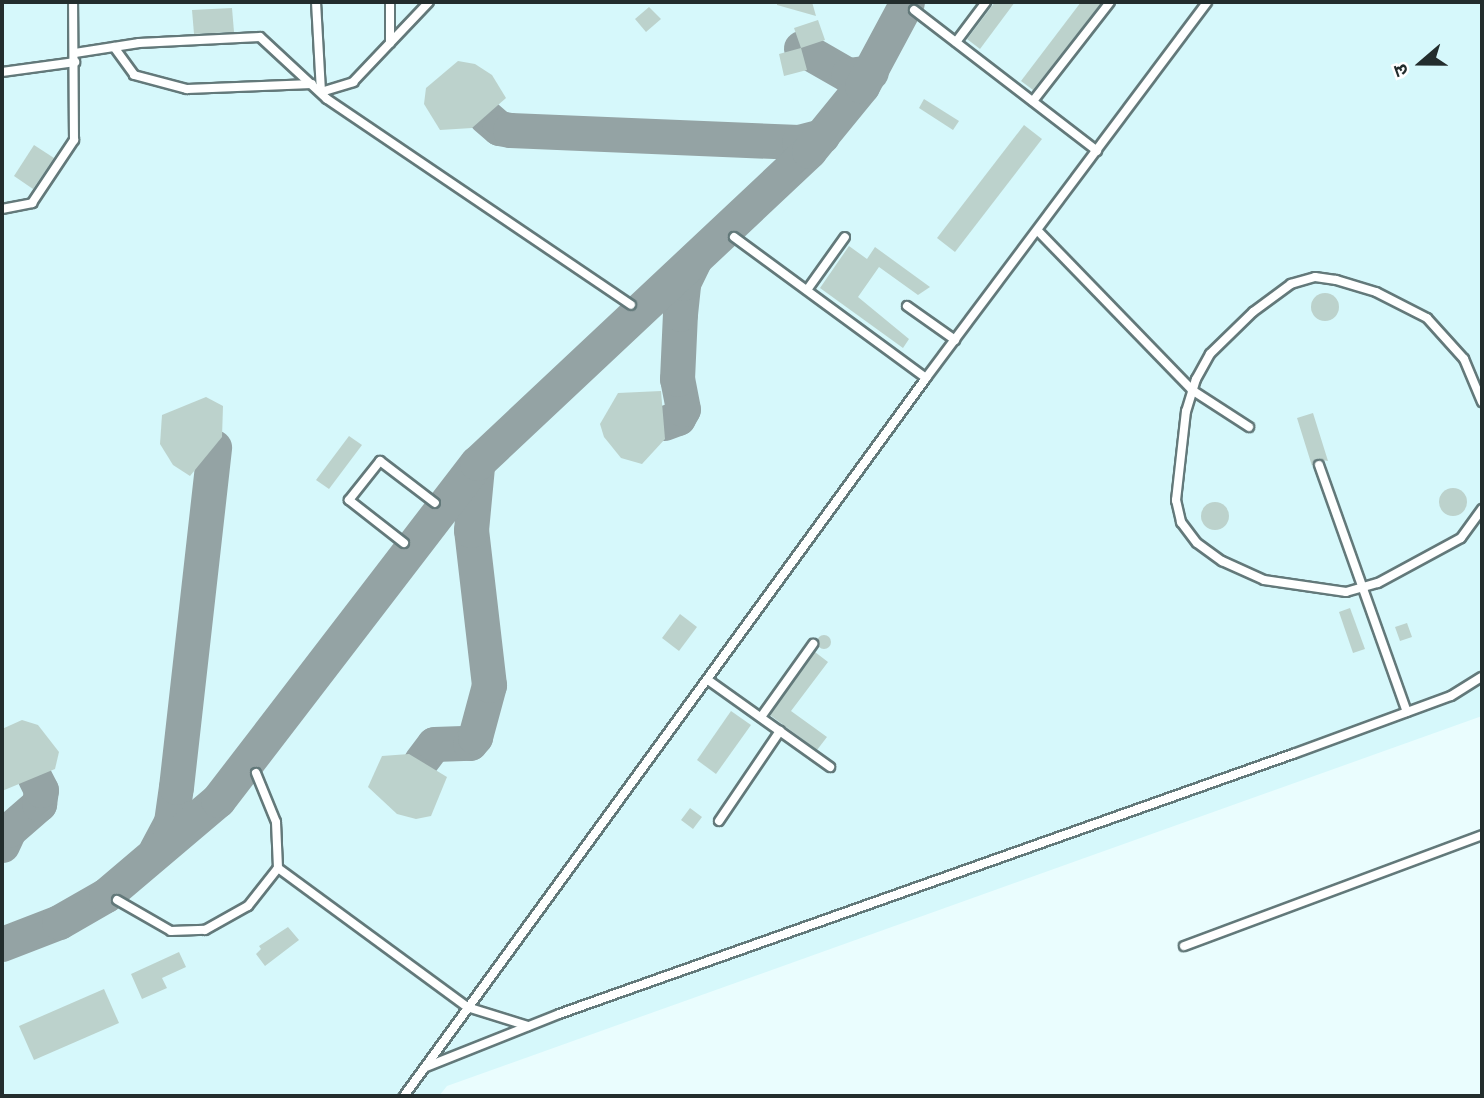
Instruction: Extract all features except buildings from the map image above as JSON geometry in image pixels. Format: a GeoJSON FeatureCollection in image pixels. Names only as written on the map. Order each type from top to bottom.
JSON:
{"type":"FeatureCollection","features":[{"type":"Feature","properties":{"kind":"lane"},"geometry":{"type":"LineString","coordinates":[[2,209],[32,203],[74,139],[74,2]]}},
{"type":"Feature","properties":{"kind":"lane"},"geometry":{"type":"LineString","coordinates":[[316,2],[321,92]]}},
{"type":"Feature","properties":{"kind":"lane"},"geometry":{"type":"LineString","coordinates":[[390,2],[390,43]]}},
{"type":"Feature","properties":{"kind":"lane"},"geometry":{"type":"LineString","coordinates":[[321,92],[353,82],[429,2]]}},
{"type":"Feature","properties":{"kind":"lane"},"geometry":{"type":"LineString","coordinates":[[956,42],[986,2]]}},
{"type":"Feature","properties":{"kind":"lane"},"geometry":{"type":"LineString","coordinates":[[1033,101],[1110,2]]}},
{"type":"Feature","properties":{"kind":"lane"},"geometry":{"type":"LineString","coordinates":[[404,1096],[926,378],[1207,2]]}},
{"type":"Feature","properties":{"kind":"lane"},"geometry":{"type":"LineString","coordinates":[[914,10],[1097,151]]}},
{"type":"Feature","properties":{"kind":"lane"},"geometry":{"type":"LineString","coordinates":[[2,72],[114,47],[260,37],[321,92],[631,305]]}},
{"type":"Feature","properties":{"kind":"lane"},"geometry":{"type":"LineString","coordinates":[[114,47],[134,75],[187,89],[312,84]]}},
{"type":"Feature","properties":{"kind":"lane"},"geometry":{"type":"LineString","coordinates":[[1038,231],[1192,390],[1249,427]]}},
{"type":"Feature","properties":{"kind":"lane"},"geometry":{"type":"LineString","coordinates":[[734,237],[926,378]]}},
{"type":"Feature","properties":{"kind":"lane"},"geometry":{"type":"LineString","coordinates":[[807,290],[845,237]]}},
{"type":"Feature","properties":{"kind":"lane"},"geometry":{"type":"LineString","coordinates":[[1482,402],[1480,388],[1464,359],[1427,318],[1376,292],[1315,277],[1291,284],[1253,312],[1210,354],[1192,390],[1176,500],[1181,522],[1197,543],[1222,561],[1264,580],[1314,590],[1346,592],[1363,587],[1461,538],[1482,509]]}},
{"type":"Feature","properties":{"kind":"lane"},"geometry":{"type":"LineString","coordinates":[[907,306],[955,340]]}},
{"type":"Feature","properties":{"kind":"lane"},"geometry":{"type":"LineString","coordinates":[[404,543],[349,500],[372,470],[380,461],[435,503]]}},
{"type":"Feature","properties":{"kind":"lane"},"geometry":{"type":"LineString","coordinates":[[1319,465],[1407,712]]}},
{"type":"Feature","properties":{"kind":"lane"},"geometry":{"type":"LineString","coordinates":[[761,717],[813,644]]}},
{"type":"Feature","properties":{"kind":"lane"},"geometry":{"type":"LineString","coordinates":[[426,1067],[528,1026],[1451,696],[1482,677]]}},
{"type":"Feature","properties":{"kind":"lane"},"geometry":{"type":"LineString","coordinates":[[708,680],[830,767]]}},
{"type":"Feature","properties":{"kind":"lane"},"geometry":{"type":"LineString","coordinates":[[719,821],[780,731]]}},
{"type":"Feature","properties":{"kind":"lane"},"geometry":{"type":"LineString","coordinates":[[117,900],[143,919],[171,930],[205,930],[248,906],[278,868],[275,822],[256,773]]}},
{"type":"Feature","properties":{"kind":"lane"},"geometry":{"type":"LineString","coordinates":[[1184,946],[1482,835]]}},
{"type":"Feature","properties":{"kind":"lane"},"geometry":{"type":"LineString","coordinates":[[278,868],[467,1007],[528,1026]]}},
{"type":"Feature","properties":{"kind":"shaded area"},"geometry":{"type":"Polygon","coordinates":[[[2,2],[1482,2],[1482,716],[447,1086],[439,1096],[2,1096],[2,2]]]}},
{"type":"Feature","properties":{"kind":"taxiway"},"geometry":{"type":"LineString","coordinates":[[2,944],[59,922],[106,895],[218,800],[477,463],[809,151],[862,86],[907,2]]}},
{"type":"Feature","properties":{"kind":"taxiway"},"geometry":{"type":"LineString","coordinates":[[801,48],[848,75],[871,72]]}},
{"type":"Feature","properties":{"kind":"taxiway"},"geometry":{"type":"LineString","coordinates":[[485,116],[499,128],[510,130],[799,142],[822,136]]}},
{"type":"Feature","properties":{"kind":"taxiway"},"geometry":{"type":"LineString","coordinates":[[664,423],[678,418],[683,409],[677,379],[680,314],[683,283],[694,260]]}},
{"type":"Feature","properties":{"kind":"taxiway"},"geometry":{"type":"LineString","coordinates":[[156,850],[171,822],[214,447]]}},
{"type":"Feature","properties":{"kind":"taxiway"},"geometry":{"type":"LineString","coordinates":[[421,761],[434,744],[470,743],[475,737],[489,685],[471,530],[477,467]]}},
{"type":"Feature","properties":{"kind":"taxiway"},"geometry":{"type":"LineString","coordinates":[[2,845],[9,830],[39,804],[41,790],[35,778]]}}]}
